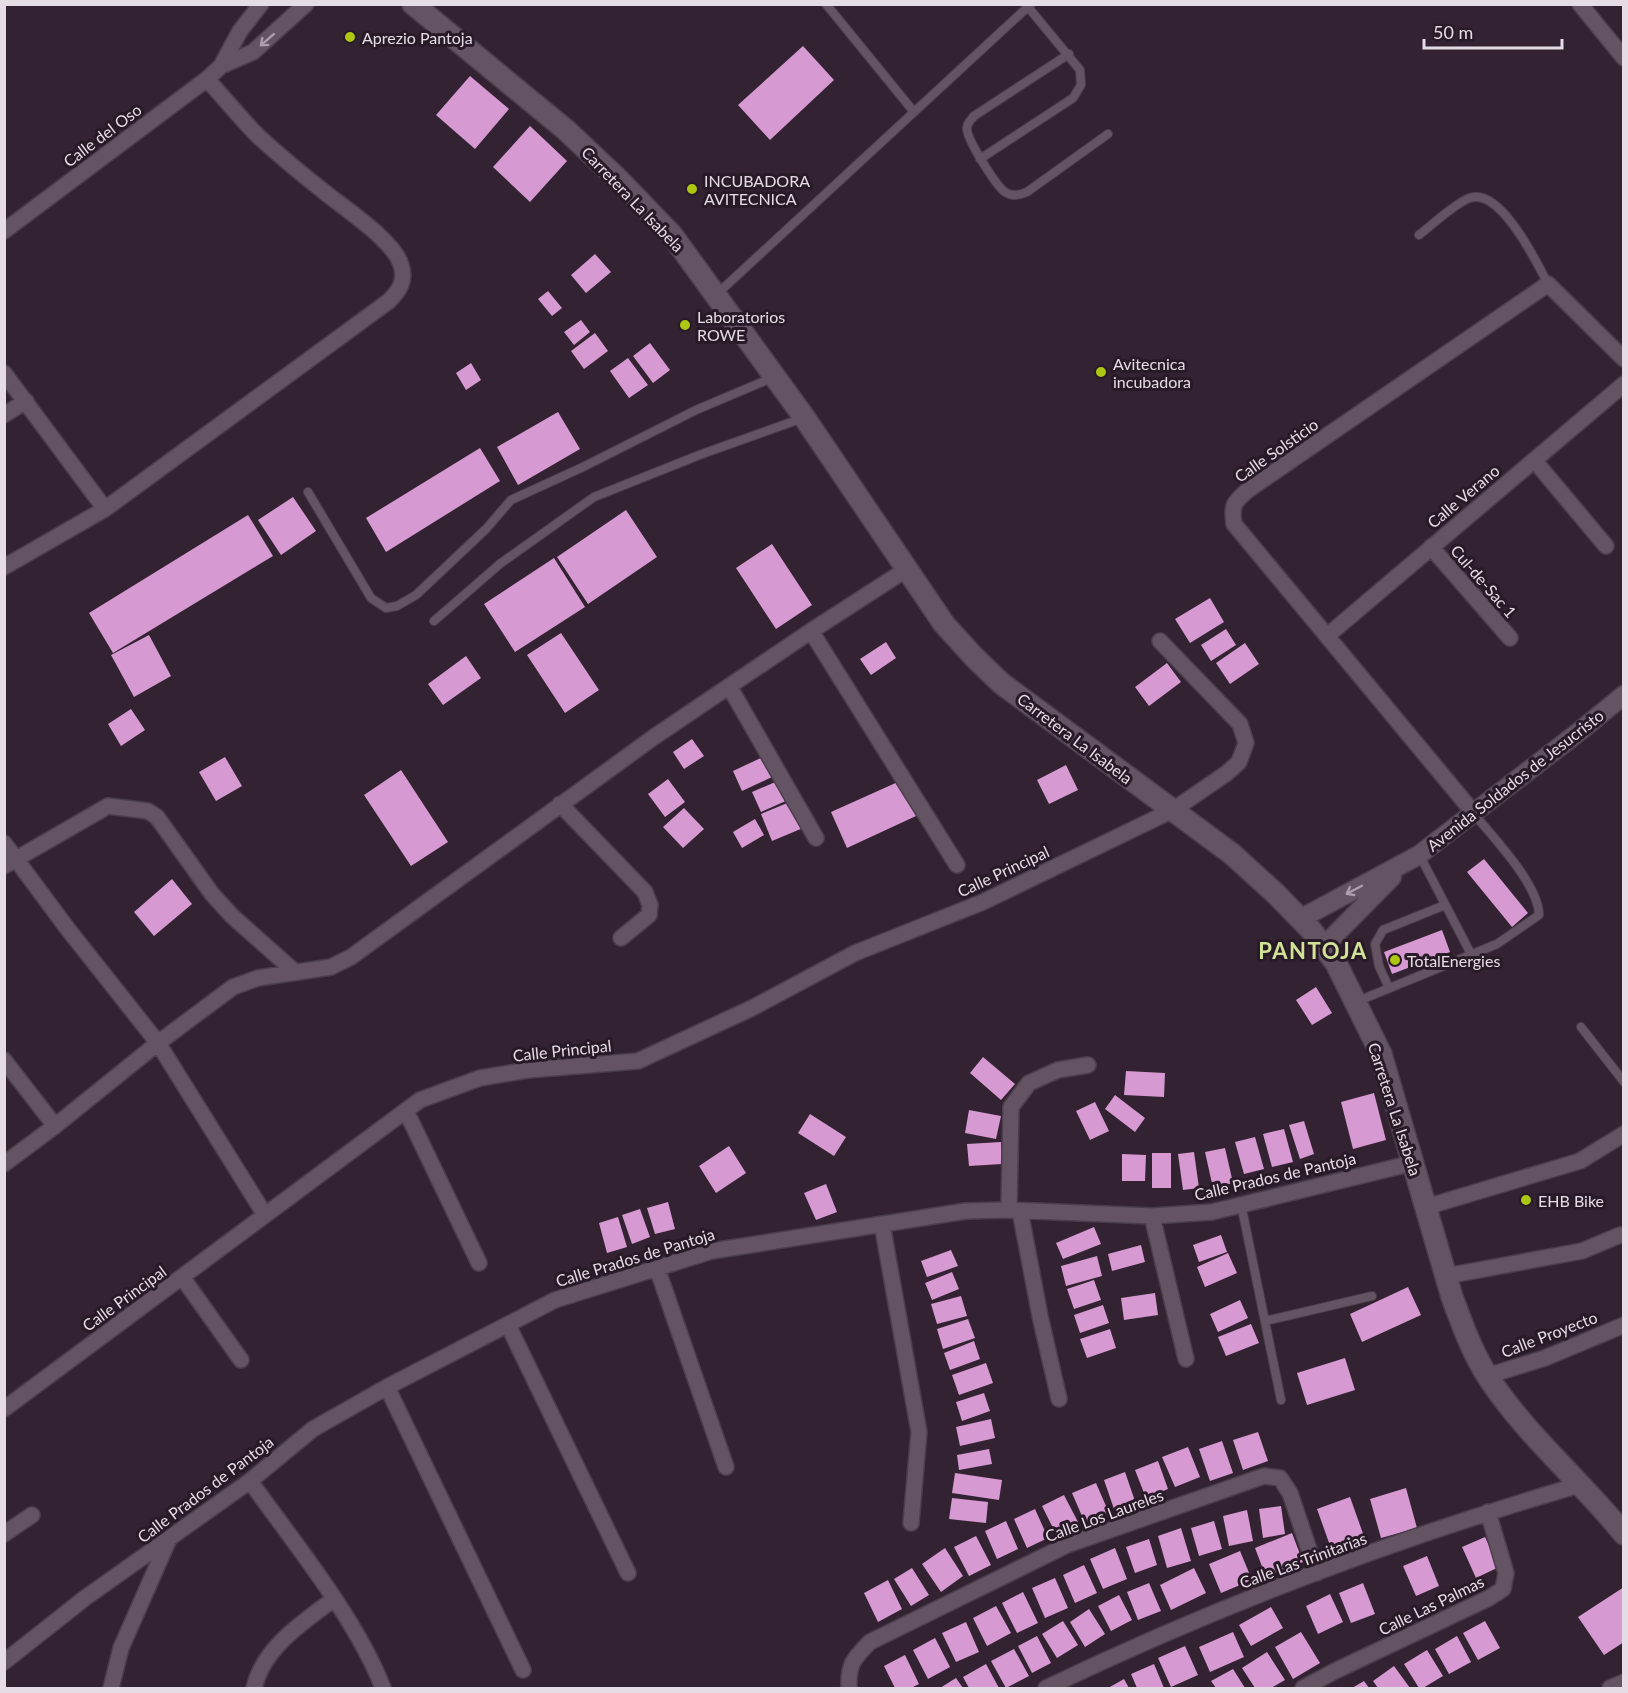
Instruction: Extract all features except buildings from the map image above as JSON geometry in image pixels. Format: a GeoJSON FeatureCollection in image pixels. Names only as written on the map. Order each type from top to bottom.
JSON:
{"type":"FeatureCollection","features":[{"type":"Feature","properties":{"kind":"main road","name":"Carretera La Isabela"},"geometry":{"type":"LineString","coordinates":[[413,4],[566,130],[672,235],[804,417],[944,624],[974,657],[1001,683],[1232,854],[1300,919],[1336,963],[1381,1054],[1446,1276],[1466,1336],[1487,1376],[1520,1420],[1623,1534]]}},
{"type":"Feature","properties":{"kind":"street","name":"Calle del Oso"},"geometry":{"type":"LineString","coordinates":[[4,231],[207,79],[221,66],[240,31],[261,4]]}},
{"type":"Feature","properties":{"kind":"street","name":"Calle del Oso"},"geometry":{"type":"LineString","coordinates":[[221,66],[253,52],[306,4]]}},
{"type":"Feature","properties":{"kind":"street"},"geometry":{"type":"LineString","coordinates":[[1580,4],[1623,58]]}},
{"type":"Feature","properties":{"kind":"street"},"geometry":{"type":"LineString","coordinates":[[4,567],[105,509],[389,301],[399,291],[403,279],[401,264],[394,251],[381,237],[260,137],[207,79]]}},
{"type":"Feature","properties":{"kind":"street"},"geometry":{"type":"LineString","coordinates":[[1548,284],[1623,359]]}},
{"type":"Feature","properties":{"kind":"street","name":"Calle Solsticio"},"geometry":{"type":"LineString","coordinates":[[1473,812],[1234,524],[1232,511],[1236,500],[1548,284]]}},
{"type":"Feature","properties":{"kind":"street"},"geometry":{"type":"LineString","coordinates":[[4,373],[105,509]]}},
{"type":"Feature","properties":{"kind":"street","name":"Calle Verano"},"geometry":{"type":"LineString","coordinates":[[1327,636],[1623,384]]}},
{"type":"Feature","properties":{"kind":"street"},"geometry":{"type":"LineString","coordinates":[[4,415],[26,401]]}},
{"type":"Feature","properties":{"kind":"street"},"geometry":{"type":"LineString","coordinates":[[1534,460],[1606,546]]}},
{"type":"Feature","properties":{"kind":"street","name":"Cul-de-Sac 1"},"geometry":{"type":"LineString","coordinates":[[1431,547],[1510,638]]}},
{"type":"Feature","properties":{"kind":"street"},"geometry":{"type":"LineString","coordinates":[[4,1164],[233,987],[258,978],[331,966],[351,957],[560,804],[729,686],[907,569]]}},
{"type":"Feature","properties":{"kind":"street"},"geometry":{"type":"LineString","coordinates":[[811,631],[957,865]]}},
{"type":"Feature","properties":{"kind":"street","name":"Calle Principal"},"geometry":{"type":"LineString","coordinates":[[4,1409],[420,1100],[480,1078],[528,1070],[638,1061],[752,1008],[855,953],[983,902],[1173,810],[1227,773],[1239,762],[1246,743],[1240,724],[1160,641]]}},
{"type":"Feature","properties":{"kind":"street"},"geometry":{"type":"LineString","coordinates":[[729,686],[816,838]]}},
{"type":"Feature","properties":{"kind":"street","name":"Avenida Soldados de Jesucristo"},"geometry":{"type":"LineString","coordinates":[[1323,947],[1412,859],[1580,731],[1623,695]]}},
{"type":"Feature","properties":{"kind":"street"},"geometry":{"type":"LineString","coordinates":[[560,804],[645,892],[650,905],[649,915],[621,938]]}},
{"type":"Feature","properties":{"kind":"street"},"geometry":{"type":"LineString","coordinates":[[10,862],[108,806],[148,811],[157,817],[213,894],[232,916],[295,972]]}},
{"type":"Feature","properties":{"kind":"street"},"geometry":{"type":"LineString","coordinates":[[4,843],[10,862],[67,928],[158,1043],[265,1215]]}},
{"type":"Feature","properties":{"kind":"street","name":"Avenida Soldados de Jesucristo"},"geometry":{"type":"LineString","coordinates":[[1300,919],[1412,859]]}},
{"type":"Feature","properties":{"kind":"street"},"geometry":{"type":"LineString","coordinates":[[4,1060],[55,1126]]}},
{"type":"Feature","properties":{"kind":"street"},"geometry":{"type":"LineString","coordinates":[[1059,1399],[1014,1211],[1011,1107],[1029,1083],[1058,1070],[1088,1065]]}},
{"type":"Feature","properties":{"kind":"street"},"geometry":{"type":"LineString","coordinates":[[406,1111],[479,1263]]}},
{"type":"Feature","properties":{"kind":"street"},"geometry":{"type":"LineString","coordinates":[[1426,1207],[1580,1161],[1623,1134]]}},
{"type":"Feature","properties":{"kind":"street","name":"Calle Prados de Pantoja"},"geometry":{"type":"LineString","coordinates":[[4,1662],[85,1598],[250,1481],[313,1429],[387,1387],[555,1300],[712,1251],[966,1211],[1152,1216],[1212,1212],[1413,1163]]}},
{"type":"Feature","properties":{"kind":"street"},"geometry":{"type":"LineString","coordinates":[[1152,1216],[1186,1359]]}},
{"type":"Feature","properties":{"kind":"street"},"geometry":{"type":"LineString","coordinates":[[882,1224],[919,1431],[911,1523]]}},
{"type":"Feature","properties":{"kind":"street"},"geometry":{"type":"LineString","coordinates":[[1446,1276],[1582,1251],[1620,1235]]}},
{"type":"Feature","properties":{"kind":"street"},"geometry":{"type":"LineString","coordinates":[[657,1268],[726,1467]]}},
{"type":"Feature","properties":{"kind":"street"},"geometry":{"type":"LineString","coordinates":[[182,1277],[241,1360]]}},
{"type":"Feature","properties":{"kind":"street"},"geometry":{"type":"LineString","coordinates":[[508,1325],[628,1573]]}},
{"type":"Feature","properties":{"kind":"street","name":"Calle Proyecto"},"geometry":{"type":"LineString","coordinates":[[1487,1376],[1545,1358],[1623,1325]]}},
{"type":"Feature","properties":{"kind":"street"},"geometry":{"type":"LineString","coordinates":[[387,1387],[523,1670]]}},
{"type":"Feature","properties":{"kind":"street","name":"Calle Los Laureles"},"geometry":{"type":"LineString","coordinates":[[849,1689],[848,1671],[855,1657],[870,1642],[1067,1545],[1264,1476],[1280,1478],[1290,1493],[1317,1574]]}},
{"type":"Feature","properties":{"kind":"street"},"geometry":{"type":"LineString","coordinates":[[250,1481],[334,1599],[374,1665],[383,1689]]}},
{"type":"Feature","properties":{"kind":"street","name":"Calle Las Trinitarias"},"geometry":{"type":"LineString","coordinates":[[1046,1689],[1216,1612],[1488,1512],[1579,1485]]}},
{"type":"Feature","properties":{"kind":"street","name":"Calle Las Palmas"},"geometry":{"type":"LineString","coordinates":[[1303,1689],[1503,1589],[1506,1573],[1488,1512]]}},
{"type":"Feature","properties":{"kind":"street"},"geometry":{"type":"LineString","coordinates":[[4,1534],[32,1515]]}},
{"type":"Feature","properties":{"kind":"street"},"geometry":{"type":"LineString","coordinates":[[111,1689],[121,1648],[169,1539]]}},
{"type":"Feature","properties":{"kind":"street"},"geometry":{"type":"LineString","coordinates":[[254,1689],[257,1674],[271,1653],[296,1626],[334,1599]]}},
{"type":"Feature","properties":{"kind":"street"},"geometry":{"type":"LineString","coordinates":[[1610,1689],[1623,1682]]}},
{"type":"Feature","properties":{"kind":"lane"},"geometry":{"type":"LineString","coordinates":[[826,4],[915,112]]}},
{"type":"Feature","properties":{"kind":"lane"},"geometry":{"type":"LineString","coordinates":[[717,295],[1030,6],[1080,70],[1081,84],[1073,98],[980,159]]}},
{"type":"Feature","properties":{"kind":"lane"},"geometry":{"type":"LineString","coordinates":[[1069,54],[974,116],[967,124],[969,139],[980,159],[1005,192],[1015,196],[1028,192],[1108,134]]}},
{"type":"Feature","properties":{"kind":"lane"},"geometry":{"type":"LineString","coordinates":[[1419,235],[1468,198],[1479,196],[1490,201],[1527,243],[1548,284]]}},
{"type":"Feature","properties":{"kind":"lane"},"geometry":{"type":"LineString","coordinates":[[308,492],[370,598],[386,608],[398,606],[416,595],[447,566],[511,500],[583,467],[696,410],[776,377]]}},
{"type":"Feature","properties":{"kind":"lane"},"geometry":{"type":"LineString","coordinates":[[434,621],[501,562],[594,497],[804,417]]}},
{"type":"Feature","properties":{"kind":"lane"},"geometry":{"type":"LineString","coordinates":[[1356,1002],[1497,944],[1539,915],[1537,900],[1517,866],[1473,812]]}},
{"type":"Feature","properties":{"kind":"lane"},"geometry":{"type":"LineString","coordinates":[[1412,859],[1445,905],[1471,954]]}},
{"type":"Feature","properties":{"kind":"lane"},"geometry":{"type":"LineString","coordinates":[[1389,988],[1379,966],[1375,944],[1383,930],[1445,905]]}},
{"type":"Feature","properties":{"kind":"lane"},"geometry":{"type":"LineString","coordinates":[[1581,1027],[1623,1082]]}},
{"type":"Feature","properties":{"kind":"lane"},"geometry":{"type":"LineString","coordinates":[[1241,1204],[1281,1400]]}},
{"type":"Feature","properties":{"kind":"lane"},"geometry":{"type":"LineString","coordinates":[[1265,1321],[1372,1296]]}},
{"type":"Feature","properties":{"kind":"place","name":"Aprezio Pantoja"},"geometry":{"type":"Point","coordinates":[350,37]}},
{"type":"Feature","properties":{"kind":"place","name":"INCUBADORA AVITECNICA"},"geometry":{"type":"Point","coordinates":[692,189]}},
{"type":"Feature","properties":{"kind":"place","name":"Laboratorios ROWE"},"geometry":{"type":"Point","coordinates":[685,325]}},
{"type":"Feature","properties":{"kind":"place","name":"Avitecnica incubadora"},"geometry":{"type":"Point","coordinates":[1101,372]}},
{"type":"Feature","properties":{"kind":"place","name":"TotalEnergies"},"geometry":{"type":"Point","coordinates":[1395,960]}},
{"type":"Feature","properties":{"kind":"place","name":"EHB Bike"},"geometry":{"type":"Point","coordinates":[1526,1200]}},
{"type":"Feature","properties":{"kind":"district","name":"PANTOJA"},"geometry":{"type":"Point","coordinates":[1313,950]}}]}
